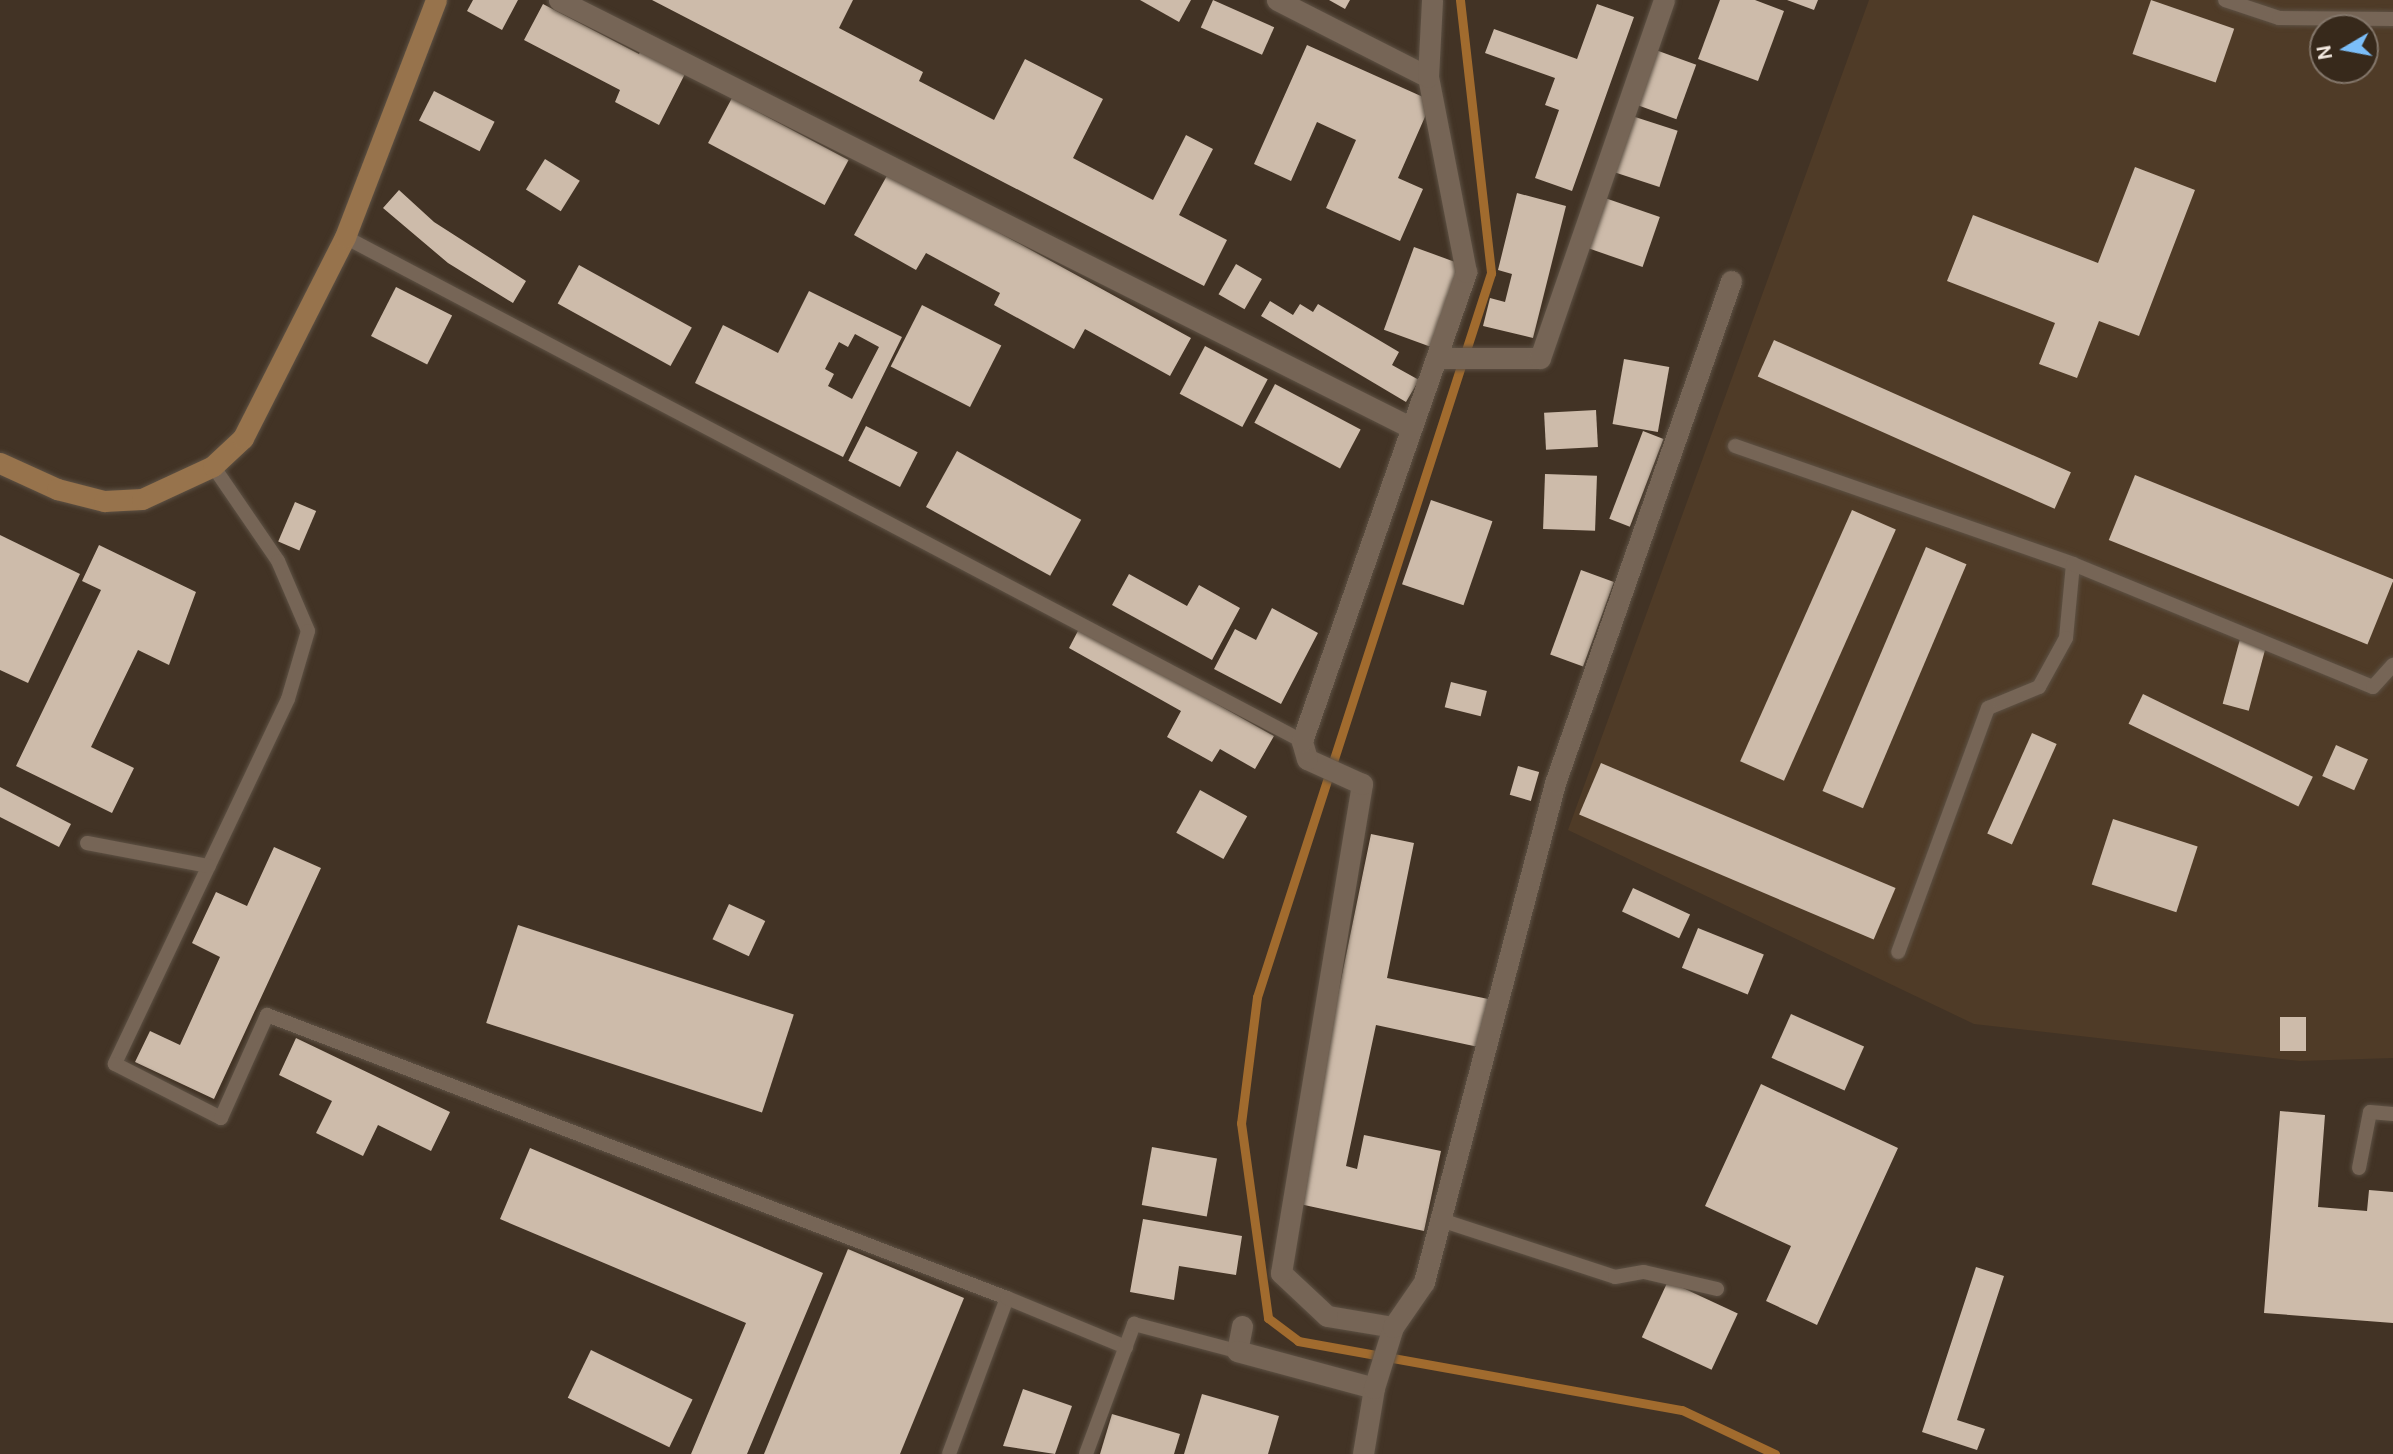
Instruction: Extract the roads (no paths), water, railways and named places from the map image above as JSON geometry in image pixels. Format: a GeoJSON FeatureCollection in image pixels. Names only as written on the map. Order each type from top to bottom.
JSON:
{"type":"FeatureCollection","features":[{"type":"Feature","properties":{"kind":"main road"},"geometry":{"type":"LineString","coordinates":[[0,463],[57,489],[104,502],[142,499],[213,466],[243,438],[345,237],[436,0]]}},
{"type":"Feature","properties":{"kind":"street"},"geometry":{"type":"LineString","coordinates":[[559,0],[1410,427]]}},
{"type":"Feature","properties":{"kind":"street"},"geometry":{"type":"LineString","coordinates":[[1277,0],[1428,77]]}},
{"type":"Feature","properties":{"kind":"street"},"geometry":{"type":"LineString","coordinates":[[1393,1327],[1327,1316],[1282,1273],[1362,785],[1307,759],[1302,741],[1410,427],[1444,358],[1466,272],[1428,77],[1432,0]]}},
{"type":"Feature","properties":{"kind":"street"},"geometry":{"type":"LineString","coordinates":[[1444,358],[1540,358],[1664,0]]}},
{"type":"Feature","properties":{"kind":"street"},"geometry":{"type":"LineString","coordinates":[[1363,1454],[1374,1388],[1393,1327],[1424,1282],[1555,783],[1731,281]]}},
{"type":"Feature","properties":{"kind":"street"},"geometry":{"type":"LineString","coordinates":[[1242,1326],[1237,1351],[1374,1388]]}},
{"type":"Feature","properties":{"kind":"lane"},"geometry":{"type":"LineString","coordinates":[[2225,0],[2279,18],[2393,19]]}},
{"type":"Feature","properties":{"kind":"lane"},"geometry":{"type":"LineString","coordinates":[[345,237],[1302,741]]}},
{"type":"Feature","properties":{"kind":"lane"},"geometry":{"type":"LineString","coordinates":[[1735,446],[2073,564],[2374,687],[2393,665]]}},
{"type":"Feature","properties":{"kind":"lane"},"geometry":{"type":"LineString","coordinates":[[213,466],[278,561],[308,631],[288,699],[115,1064],[221,1118],[267,1015],[1007,1298],[1126,1347]]}},
{"type":"Feature","properties":{"kind":"lane"},"geometry":{"type":"LineString","coordinates":[[1898,952],[1988,708],[2039,687],[2066,638],[2073,564]]}},
{"type":"Feature","properties":{"kind":"lane"},"geometry":{"type":"LineString","coordinates":[[87,843],[209,866]]}},
{"type":"Feature","properties":{"kind":"lane"},"geometry":{"type":"LineString","coordinates":[[2359,1168],[2370,1112],[2393,1114]]}},
{"type":"Feature","properties":{"kind":"lane"},"geometry":{"type":"LineString","coordinates":[[1441,1220],[1615,1277],[1644,1272],[1717,1289]]}},
{"type":"Feature","properties":{"kind":"lane"},"geometry":{"type":"LineString","coordinates":[[949,1454],[1007,1298]]}},
{"type":"Feature","properties":{"kind":"lane"},"geometry":{"type":"LineString","coordinates":[[1086,1454],[1133,1324],[1237,1351]]}},
{"type":"Feature","properties":{"kind":"waterway"},"geometry":{"type":"LineString","coordinates":[[1460,0],[1491,273],[1257,997],[1241,1123],[1268,1318],[1298,1341],[1682,1410],[1775,1454]]}}]}
